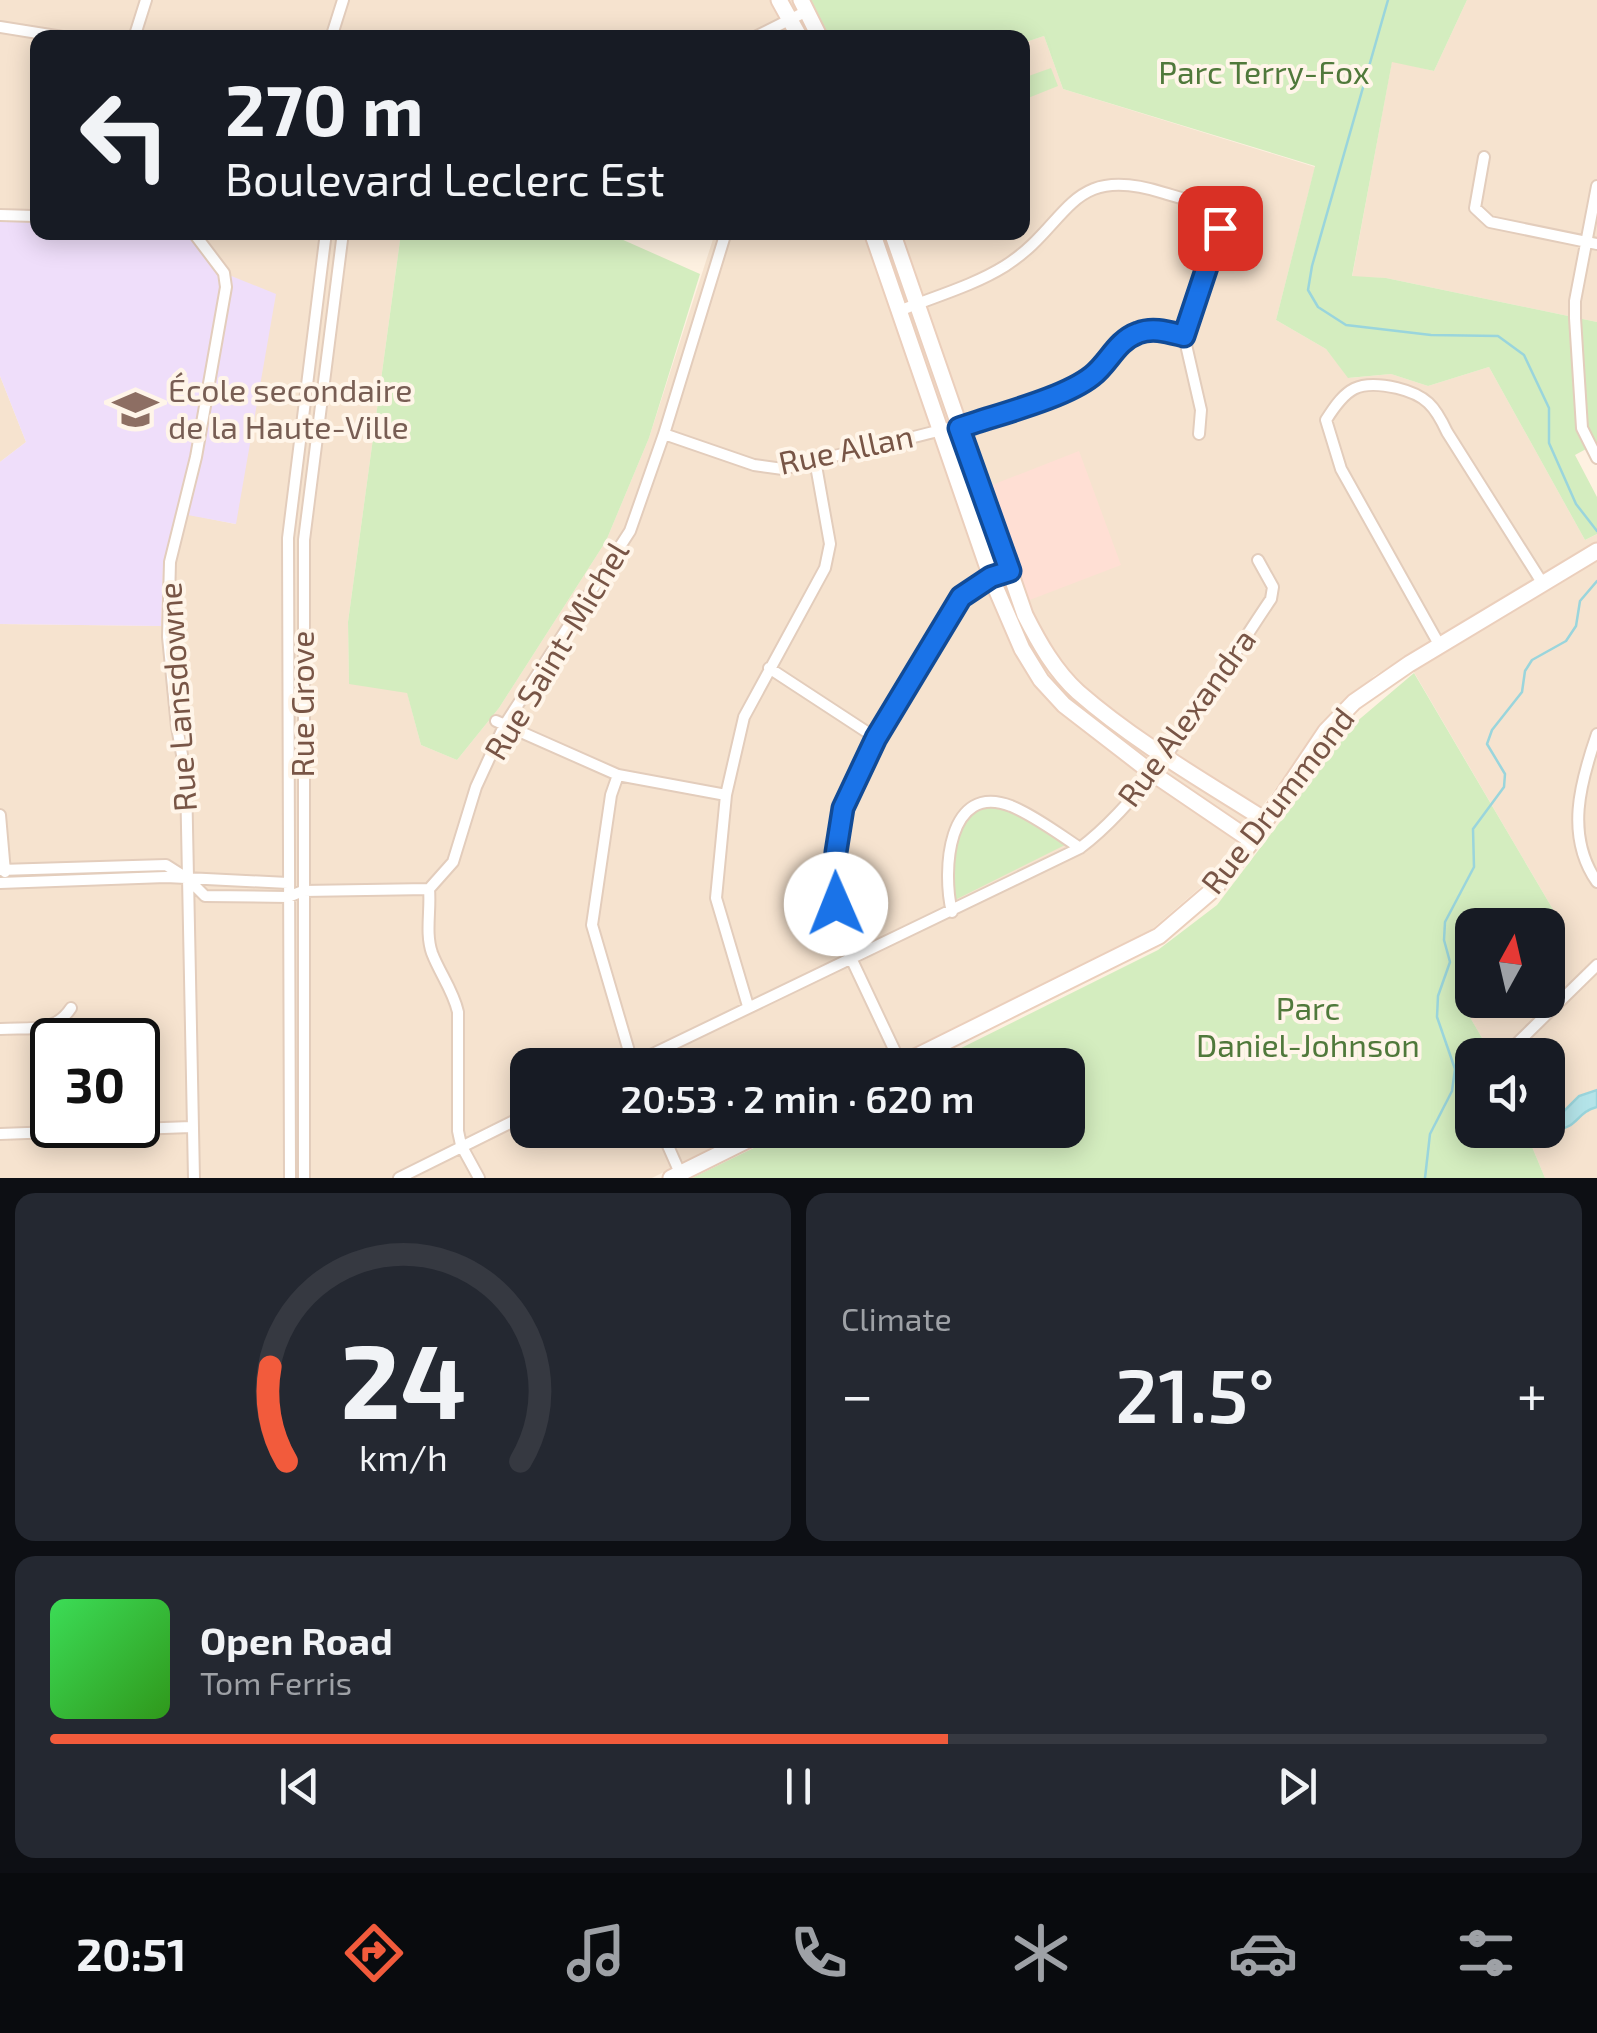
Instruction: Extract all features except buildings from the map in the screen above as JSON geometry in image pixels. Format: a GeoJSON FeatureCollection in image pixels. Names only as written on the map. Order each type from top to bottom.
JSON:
{"type":"FeatureCollection","features":[{"type":"Feature","properties":{"kind":"street"},"geometry":{"type":"LineString","coordinates":[[137,30],[146,0]]}},
{"type":"Feature","properties":{"kind":"street"},"geometry":{"type":"LineString","coordinates":[[334,30],[343,0]]}},
{"type":"Feature","properties":{"kind":"street"},"geometry":{"type":"LineString","coordinates":[[779,0],[796,30]]}},
{"type":"Feature","properties":{"kind":"street"},"geometry":{"type":"LineString","coordinates":[[767,30],[804,6],[816,30]]}},
{"type":"Feature","properties":{"kind":"street"},"geometry":{"type":"LineString","coordinates":[[0,29],[30,33]]}},
{"type":"Feature","properties":{"kind":"street"},"geometry":{"type":"LineString","coordinates":[[1484,157],[1474,208],[1490,222],[1592,243]]}},
{"type":"Feature","properties":{"kind":"street"},"geometry":{"type":"LineString","coordinates":[[899,311],[1008,264],[1077,197],[1100,186],[1135,184],[1208,207],[1220,216],[1220,228],[1184,336],[1202,410],[1199,434]]}},
{"type":"Feature","properties":{"kind":"street"},"geometry":{"type":"LineString","coordinates":[[1597,186],[1592,243],[1575,301],[1582,428],[1597,458]]}},
{"type":"Feature","properties":{"kind":"street"},"geometry":{"type":"LineString","coordinates":[[0,215],[30,216]]}},
{"type":"Feature","properties":{"kind":"street","name":"Rue Lansdowne"},"geometry":{"type":"LineString","coordinates":[[194,1178],[186,777],[176,727],[168,638],[170,562],[196,457],[226,287],[224,273],[199,240]]}},
{"type":"Feature","properties":{"kind":"street","name":"Rue Grove"},"geometry":{"type":"LineString","coordinates":[[290,1178],[286,882],[288,538],[325,240]]}},
{"type":"Feature","properties":{"kind":"street","name":"Rue Grove"},"geometry":{"type":"LineString","coordinates":[[304,1178],[304,540],[343,240]]}},
{"type":"Feature","properties":{"kind":"street","name":"Rue Saint-Michel"},"geometry":{"type":"LineString","coordinates":[[429,889],[453,862],[500,724],[622,547],[664,434],[724,240]]}},
{"type":"Feature","properties":{"kind":"street"},"geometry":{"type":"LineString","coordinates":[[875,240],[991,577],[1013,631],[1041,680],[1064,705],[1152,773],[1252,841]]}},
{"type":"Feature","properties":{"kind":"street"},"geometry":{"type":"LineString","coordinates":[[895,240],[1025,615],[1056,668],[1077,691],[1164,756],[1265,820]]}},
{"type":"Feature","properties":{"kind":"street","name":"Rue Allan"},"geometry":{"type":"LineString","coordinates":[[664,434],[767,468],[783,469],[959,428],[1072,388],[1093,376],[1124,341],[1140,332],[1160,330],[1184,336]]}},
{"type":"Feature","properties":{"kind":"street"},"geometry":{"type":"LineString","coordinates":[[1440,646],[1341,469],[1326,420],[1340,398],[1361,384],[1380,384],[1419,394],[1436,406],[1448,432],[1543,584]]}},
{"type":"Feature","properties":{"kind":"street"},"geometry":{"type":"LineString","coordinates":[[748,1006],[716,898],[726,795],[744,717],[825,568],[830,544],[815,460]]}},
{"type":"Feature","properties":{"kind":"street","name":"Rue Drummond"},"geometry":{"type":"LineString","coordinates":[[932,1048],[1159,936],[1215,888],[1252,841],[1326,731],[1354,702],[1597,551]]}},
{"type":"Feature","properties":{"kind":"street","name":"Rue Alexandra"},"geometry":{"type":"LineString","coordinates":[[665,1048],[1080,848],[1112,822],[1152,773],[1271,600],[1273,587],[1258,560]]}},
{"type":"Feature","properties":{"kind":"street"},"geometry":{"type":"LineString","coordinates":[[893,1048],[850,956],[836,904],[836,852],[843,808],[876,738],[961,597],[991,577],[1010,571]]}},
{"type":"Feature","properties":{"kind":"street"},"geometry":{"type":"LineString","coordinates":[[769,668],[876,738]]}},
{"type":"Feature","properties":{"kind":"street"},"geometry":{"type":"LineString","coordinates":[[500,724],[618,775],[726,795]]}},
{"type":"Feature","properties":{"kind":"street"},"geometry":{"type":"LineString","coordinates":[[1597,734],[1577,820],[1581,852],[1597,882]]}},
{"type":"Feature","properties":{"kind":"street"},"geometry":{"type":"LineString","coordinates":[[618,775],[611,795],[592,924],[627,1048]]}},
{"type":"Feature","properties":{"kind":"street"},"geometry":{"type":"LineString","coordinates":[[952,912],[946,866],[950,839],[968,812],[986,802],[1010,806],[1080,848]]}},
{"type":"Feature","properties":{"kind":"street"},"geometry":{"type":"LineString","coordinates":[[0,815],[3,883],[76,873]]}},
{"type":"Feature","properties":{"kind":"street"},"geometry":{"type":"LineString","coordinates":[[3,870],[286,882],[302,891]]}},
{"type":"Feature","properties":{"kind":"street"},"geometry":{"type":"LineString","coordinates":[[188,879],[204,896],[288,897],[302,891],[429,889],[428,935],[432,952],[454,994],[458,1012],[456,1113],[461,1145],[479,1178]]}},
{"type":"Feature","properties":{"kind":"street"},"geometry":{"type":"LineString","coordinates":[[1522,1038],[1597,966]]}},
{"type":"Feature","properties":{"kind":"street"},"geometry":{"type":"LineString","coordinates":[[0,1029],[53,1026],[62,1022],[71,1008]]}},
{"type":"Feature","properties":{"kind":"street"},"geometry":{"type":"LineString","coordinates":[[399,1178],[510,1122]]}},
{"type":"Feature","properties":{"kind":"street"},"geometry":{"type":"LineString","coordinates":[[0,1134],[192,1127]]}},
{"type":"Feature","properties":{"kind":"street"},"geometry":{"type":"LineString","coordinates":[[667,1148],[676,1176],[732,1148]]}},
{"type":"Feature","properties":{"kind":"shaded area"},"geometry":{"type":"Polygon","coordinates":[[[0,0],[799,0],[807,11],[769,30],[30,30],[30,216],[0,215],[0,0]]]}},
{"type":"Feature","properties":{"kind":"shaded area"},"geometry":{"type":"Polygon","coordinates":[[[1467,0],[1597,0],[1597,322],[1386,278],[1352,277],[1392,61],[1434,71],[1467,0]]]}},
{"type":"Feature","properties":{"kind":"shaded area"},"geometry":{"type":"Polygon","coordinates":[[[1044,36],[1063,89],[1315,167],[1276,320],[1326,349],[1349,378],[1391,374],[1428,386],[1489,367],[1585,540],[1597,534],[1597,1090],[1579,1096],[1565,1110],[1565,1038],[1482,1038],[1470,1018],[1565,1018],[1565,908],[1552,908],[1405,657],[1374,676],[1323,726],[1202,886],[1151,930],[913,1048],[510,1048],[510,1148],[712,1148],[652,1178],[0,1178],[0,624],[161,626],[163,566],[177,512],[235,524],[224,273],[198,240],[400,240],[348,622],[349,683],[407,692],[421,745],[457,760],[499,708],[606,541],[649,438],[713,240],[1030,240],[1030,41],[1044,36]]]}},
{"type":"Feature","properties":{"kind":"shaded area","name":"École secondaire de la Haute-Ville"},"geometry":{"type":"Polygon","coordinates":[[[0,215],[30,216],[30,240],[198,240],[224,273],[276,294],[236,524],[177,513],[163,566],[161,626],[0,624],[0,462],[26,442],[0,376],[0,215]]]}},
{"type":"Feature","properties":{"kind":"shaded area"},"geometry":{"type":"Polygon","coordinates":[[[0,376],[26,442],[0,462],[0,376]]]}},
{"type":"Feature","properties":{"kind":"shaded area"},"geometry":{"type":"Polygon","coordinates":[[[1079,451],[1121,565],[1027,601],[987,487],[1079,451]]]}},
{"type":"Feature","properties":{"kind":"shaded area"},"geometry":{"type":"Polygon","coordinates":[[[1597,1107],[1597,1178],[1545,1178],[1532,1148],[1565,1148],[1565,1119],[1575,1123],[1584,1110],[1597,1107]]]}},
{"type":"Feature","properties":{"kind":"green space","name":"Parc Terry-Fox"},"geometry":{"type":"Polygon","coordinates":[[[806,0],[1467,0],[1434,71],[1392,62],[1352,276],[1386,278],[1597,322],[1597,443],[1575,455],[1597,497],[1597,534],[1585,540],[1489,367],[1428,386],[1391,374],[1348,378],[1326,349],[1276,320],[1315,166],[1063,89],[1044,36],[1030,41],[1030,30],[825,30],[806,0]]]}},
{"type":"Feature","properties":{"kind":"green space"},"geometry":{"type":"Polygon","coordinates":[[[1051,68],[1058,86],[1030,97],[1030,76],[1051,68]]]}},
{"type":"Feature","properties":{"kind":"green space"},"geometry":{"type":"Polygon","coordinates":[[[400,240],[623,240],[700,274],[649,438],[606,541],[499,708],[457,760],[421,745],[407,693],[349,684],[348,622],[400,240]]]}},
{"type":"Feature","properties":{"kind":"green space","name":"Parc Daniel-Johnson"},"geometry":{"type":"Polygon","coordinates":[[[1414,673],[1552,908],[1455,908],[1455,1018],[1470,1018],[1482,1038],[1455,1038],[1455,1148],[1532,1148],[1545,1178],[692,1178],[754,1148],[1085,1148],[1085,1048],[961,1048],[1158,950],[1217,905],[1355,723],[1414,673]]]}},
{"type":"Feature","properties":{"kind":"green space"},"geometry":{"type":"Polygon","coordinates":[[[987,797],[1022,808],[1073,841],[955,900],[954,843],[964,821],[987,797]]]}},
{"type":"Feature","properties":{"kind":"water"},"geometry":{"type":"Polygon","coordinates":[[[1597,1090],[1597,1107],[1565,1127],[1565,1110],[1579,1096],[1597,1090]]]}},
{"type":"Feature","properties":{"kind":"waterway"},"geometry":{"type":"LineString","coordinates":[[1388,0],[1308,290],[1318,307],[1346,325],[1431,335],[1498,336],[1524,355],[1549,408],[1549,443],[1576,504],[1597,531]]}},
{"type":"Feature","properties":{"kind":"waterway"},"geometry":{"type":"LineString","coordinates":[[1425,1178],[1430,1134],[1452,1091],[1455,1069],[1437,1017],[1438,996],[1450,962],[1444,940],[1445,922],[1474,867],[1473,829],[1504,787],[1505,774],[1487,744],[1492,730],[1522,692],[1525,671],[1532,660],[1566,641],[1576,626],[1580,601],[1597,581]]}},
{"type":"Feature","properties":{"kind":"place","name":"École secondaire de la Haute-Ville"},"geometry":{"type":"Point","coordinates":[135,409]}},
{"type":"Feature","properties":{"kind":"route"},"geometry":{"type":"LineString","coordinates":[[836,904],[836,852],[843,808],[876,738],[961,597],[991,577],[1010,571],[959,428],[1072,388],[1093,376],[1124,341],[1140,332],[1160,330],[1184,336],[1220,228]]}}]}
